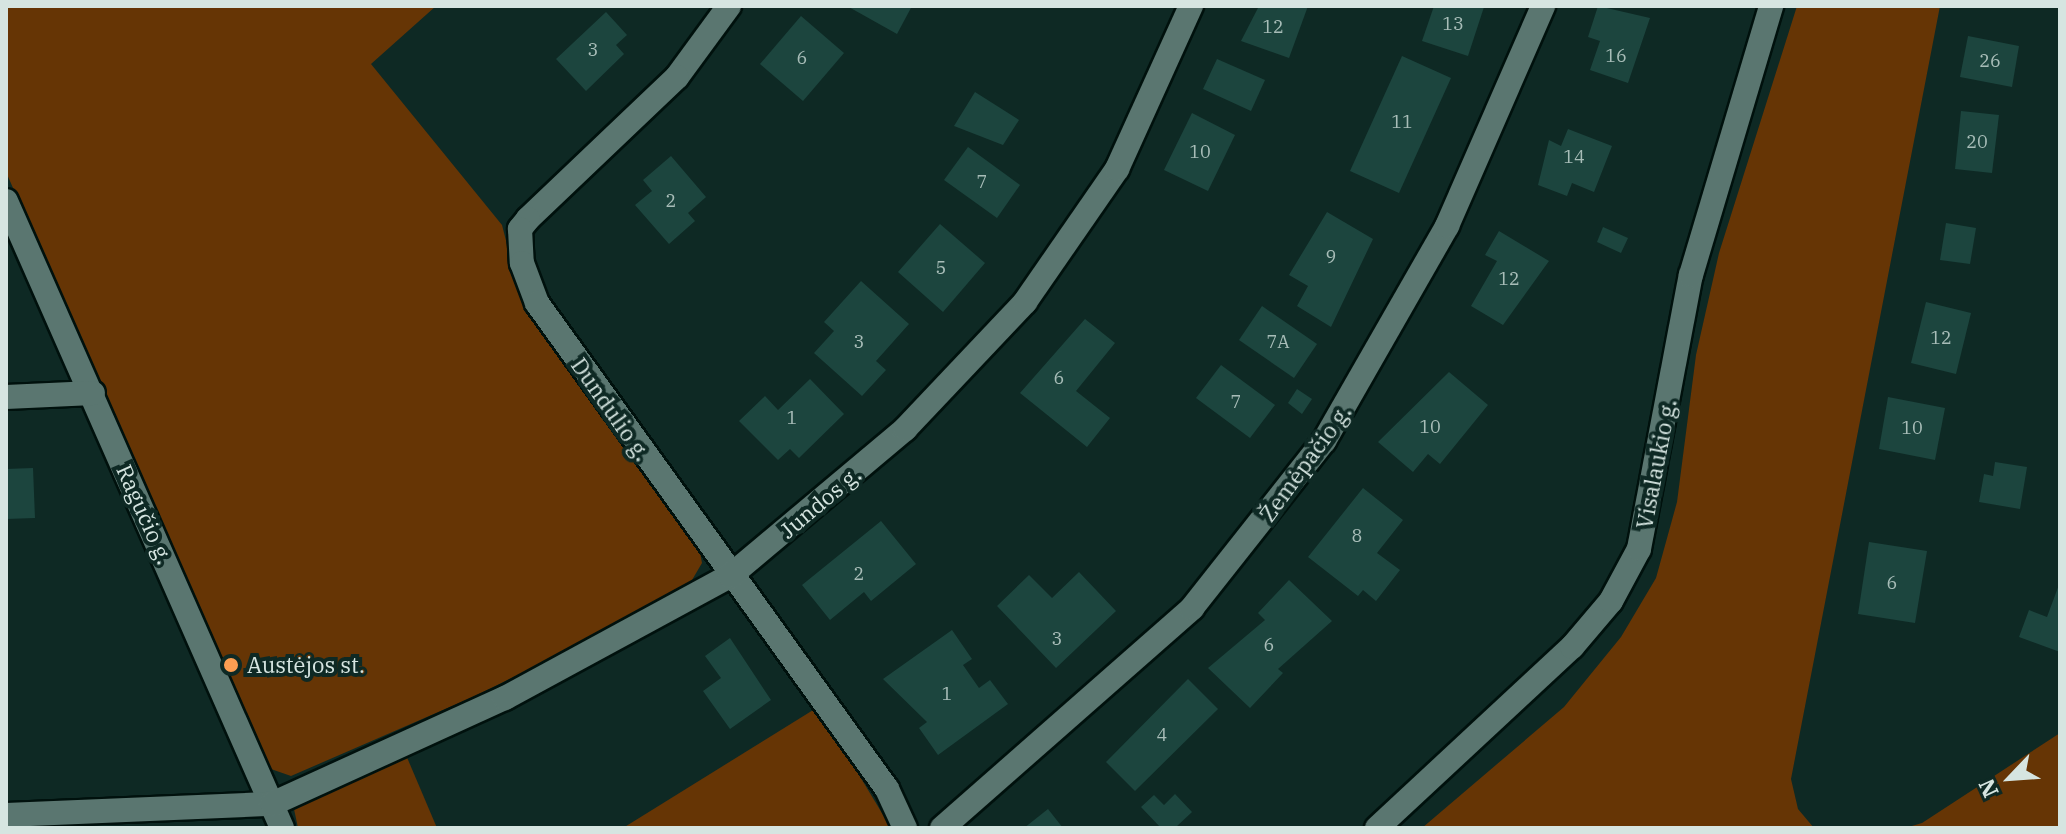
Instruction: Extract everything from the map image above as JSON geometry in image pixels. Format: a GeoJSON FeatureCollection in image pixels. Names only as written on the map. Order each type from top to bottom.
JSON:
{"type":"FeatureCollection","features":[{"type":"Feature","properties":{"kind":"street","name":"Dundulio g."},"geometry":{"type":"LineString","coordinates":[[729,6],[677,77],[528,219],[519,247],[537,303],[730,576],[887,789],[905,828]]}},
{"type":"Feature","properties":{"kind":"street","name":"Jundos g."},"geometry":{"type":"LineString","coordinates":[[272,804],[505,698],[730,576],[905,429],[1025,302],[1117,169],[1191,6]]}},
{"type":"Feature","properties":{"kind":"street","name":"Žemėpačio g."},"geometry":{"type":"LineString","coordinates":[[942,828],[1192,608],[1324,441],[1447,226],[1543,6]]}},
{"type":"Feature","properties":{"kind":"street","name":"Visalaukio g."},"geometry":{"type":"LineString","coordinates":[[1377,828],[1572,647],[1611,601],[1639,549],[1691,275],[1771,6]]}},
{"type":"Feature","properties":{"kind":"street","name":"Ragučio g."},"geometry":{"type":"LineString","coordinates":[[6,201],[282,828]]}},
{"type":"Feature","properties":{"kind":"street"},"geometry":{"type":"LineString","coordinates":[[6,397],[93,393]]}},
{"type":"Feature","properties":{"kind":"street"},"geometry":{"type":"LineString","coordinates":[[6,815],[272,804]]}},
{"type":"Feature","properties":{"kind":"shaded area"},"geometry":{"type":"Polygon","coordinates":[[[6,6],[436,6],[371,64],[502,225],[518,287],[699,547],[702,563],[685,592],[473,697],[291,776],[268,768],[6,172],[6,6]]]}},
{"type":"Feature","properties":{"kind":"shaded area"},"geometry":{"type":"Polygon","coordinates":[[[1797,6],[1940,6],[1791,779],[1798,809],[1814,828],[1422,828],[1564,707],[1621,637],[1656,578],[1677,502],[1696,355],[1719,253],[1797,6]]]}},
{"type":"Feature","properties":{"kind":"shaded area"},"geometry":{"type":"Polygon","coordinates":[[[818,707],[891,828],[623,828],[818,707]]]}},
{"type":"Feature","properties":{"kind":"shaded area"},"geometry":{"type":"Polygon","coordinates":[[[2060,733],[2060,828],[1905,828],[1922,823],[2060,733]]]}},
{"type":"Feature","properties":{"kind":"shaded area"},"geometry":{"type":"Polygon","coordinates":[[[406,755],[437,828],[298,828],[294,809],[302,798],[406,755]]]}},
{"type":"Feature","properties":{"kind":"building"},"geometry":{"type":"Polygon","coordinates":[[[847,6],[912,6],[897,34],[847,6]]]}},
{"type":"Feature","properties":{"kind":"building"},"geometry":{"type":"Polygon","coordinates":[[[1259,6],[1308,6],[1289,58],[1241,41],[1259,6]]]}},
{"type":"Feature","properties":{"kind":"building"},"geometry":{"type":"Polygon","coordinates":[[[1434,6],[1484,7],[1468,56],[1422,41],[1434,6]]]}},
{"type":"Feature","properties":{"kind":"building"},"geometry":{"type":"Polygon","coordinates":[[[1598,6],[1650,18],[1628,83],[1590,70],[1600,41],[1588,37],[1598,6]]]}},
{"type":"Feature","properties":{"kind":"building"},"geometry":{"type":"Polygon","coordinates":[[[606,12],[627,35],[616,45],[624,54],[586,91],[556,59],[606,12]]]}},
{"type":"Feature","properties":{"kind":"building"},"geometry":{"type":"Polygon","coordinates":[[[801,16],[844,53],[803,101],[760,64],[801,16]]]}},
{"type":"Feature","properties":{"kind":"building"},"geometry":{"type":"Polygon","coordinates":[[[1968,36],[2019,46],[2012,87],[1960,77],[1968,36]]]}},
{"type":"Feature","properties":{"kind":"building"},"geometry":{"type":"Polygon","coordinates":[[[1402,56],[1451,78],[1399,193],[1350,171],[1402,56]]]}},
{"type":"Feature","properties":{"kind":"building"},"geometry":{"type":"Polygon","coordinates":[[[1217,59],[1265,80],[1251,111],[1203,89],[1217,59]]]}},
{"type":"Feature","properties":{"kind":"building"},"geometry":{"type":"Polygon","coordinates":[[[975,92],[1019,120],[1003,145],[954,126],[975,92]]]}},
{"type":"Feature","properties":{"kind":"building"},"geometry":{"type":"Polygon","coordinates":[[[1961,111],[1999,115],[1992,173],[1955,169],[1961,111]]]}},
{"type":"Feature","properties":{"kind":"building"},"geometry":{"type":"Polygon","coordinates":[[[1192,113],[1235,135],[1208,191],[1164,170],[1192,113]]]}},
{"type":"Feature","properties":{"kind":"building"},"geometry":{"type":"Polygon","coordinates":[[[1568,129],[1612,146],[1594,192],[1572,183],[1567,196],[1538,185],[1549,140],[1561,146],[1568,129]]]}},
{"type":"Feature","properties":{"kind":"building"},"geometry":{"type":"Polygon","coordinates":[[[968,147],[1020,185],[997,218],[944,180],[968,147]]]}},
{"type":"Feature","properties":{"kind":"building"},"geometry":{"type":"Polygon","coordinates":[[[671,156],[706,197],[688,213],[695,221],[669,244],[635,205],[652,191],[643,180],[671,156]]]}},
{"type":"Feature","properties":{"kind":"building"},"geometry":{"type":"Polygon","coordinates":[[[1327,212],[1373,239],[1331,327],[1297,306],[1308,286],[1289,275],[1327,212]]]}},
{"type":"Feature","properties":{"kind":"building"},"geometry":{"type":"Polygon","coordinates":[[[1946,223],[1976,228],[1970,264],[1940,260],[1946,223]]]}},
{"type":"Feature","properties":{"kind":"building"},"geometry":{"type":"Polygon","coordinates":[[[940,224],[985,263],[943,312],[898,272],[940,224]]]}},
{"type":"Feature","properties":{"kind":"building"},"geometry":{"type":"Polygon","coordinates":[[[1603,227],[1628,238],[1621,253],[1597,242],[1603,227]]]}},
{"type":"Feature","properties":{"kind":"building"},"geometry":{"type":"Polygon","coordinates":[[[1499,231],[1549,261],[1503,325],[1471,306],[1497,261],[1485,255],[1499,231]]]}},
{"type":"Feature","properties":{"kind":"building"},"geometry":{"type":"Polygon","coordinates":[[[861,281],[909,324],[876,361],[886,370],[862,396],[814,353],[834,331],[824,322],[861,281]]]}},
{"type":"Feature","properties":{"kind":"building"},"geometry":{"type":"Polygon","coordinates":[[[1926,302],[1971,313],[1956,374],[1911,363],[1926,302]]]}},
{"type":"Feature","properties":{"kind":"building"},"geometry":{"type":"Polygon","coordinates":[[[1262,306],[1317,344],[1294,378],[1239,340],[1262,306]]]}},
{"type":"Feature","properties":{"kind":"building"},"geometry":{"type":"Polygon","coordinates":[[[1085,319],[1115,343],[1076,391],[1110,418],[1087,447],[1020,393],[1085,319]]]}},
{"type":"Feature","properties":{"kind":"building"},"geometry":{"type":"Polygon","coordinates":[[[1221,365],[1275,405],[1250,438],[1196,398],[1221,365]]]}},
{"type":"Feature","properties":{"kind":"building"},"geometry":{"type":"Polygon","coordinates":[[[1449,372],[1488,405],[1440,464],[1428,454],[1413,472],[1378,442],[1449,372]]]}},
{"type":"Feature","properties":{"kind":"building"},"geometry":{"type":"Polygon","coordinates":[[[810,379],[844,414],[799,458],[790,449],[778,460],[739,421],[765,396],[778,410],[810,379]]]}},
{"type":"Feature","properties":{"kind":"building"},"geometry":{"type":"Polygon","coordinates":[[[1297,389],[1312,399],[1302,414],[1288,403],[1297,389]]]}},
{"type":"Feature","properties":{"kind":"building"},"geometry":{"type":"Polygon","coordinates":[[[1888,397],[1945,408],[1935,460],[1879,449],[1888,397]]]}},
{"type":"Feature","properties":{"kind":"building"},"geometry":{"type":"Polygon","coordinates":[[[1995,462],[2027,467],[2020,509],[1979,502],[1984,474],[1993,476],[1995,462]]]}},
{"type":"Feature","properties":{"kind":"building"},"geometry":{"type":"Polygon","coordinates":[[[33,468],[35,518],[6,519],[6,469],[33,468]]]}},
{"type":"Feature","properties":{"kind":"building"},"geometry":{"type":"Polygon","coordinates":[[[1363,488],[1403,520],[1377,553],[1400,570],[1376,601],[1363,590],[1358,596],[1308,557],[1363,488]]]}},
{"type":"Feature","properties":{"kind":"building"},"geometry":{"type":"Polygon","coordinates":[[[881,521],[916,564],[871,601],[864,592],[830,620],[802,585],[881,521]]]}},
{"type":"Feature","properties":{"kind":"building"},"geometry":{"type":"Polygon","coordinates":[[[1869,542],[1927,551],[1915,623],[1858,614],[1869,542]]]}},
{"type":"Feature","properties":{"kind":"building"},"geometry":{"type":"Polygon","coordinates":[[[1079,572],[1116,611],[1056,668],[997,606],[1029,575],[1052,598],[1079,572]]]}},
{"type":"Feature","properties":{"kind":"building"},"geometry":{"type":"Polygon","coordinates":[[[1289,580],[1332,621],[1278,669],[1283,673],[1250,708],[1208,668],[1265,620],[1258,613],[1289,580]]]}},
{"type":"Feature","properties":{"kind":"building"},"geometry":{"type":"Polygon","coordinates":[[[2060,582],[2060,652],[2019,637],[2029,610],[2047,617],[2060,582]]]}},
{"type":"Feature","properties":{"kind":"building"},"geometry":{"type":"Polygon","coordinates":[[[952,630],[972,659],[963,665],[979,688],[990,680],[1008,704],[938,755],[919,728],[927,722],[883,679],[952,630]]]}},
{"type":"Feature","properties":{"kind":"building"},"geometry":{"type":"Polygon","coordinates":[[[730,638],[771,700],[730,729],[703,691],[721,678],[705,656],[730,638]]]}},
{"type":"Feature","properties":{"kind":"building"},"geometry":{"type":"Polygon","coordinates":[[[1188,679],[1218,709],[1135,791],[1106,762],[1188,679]]]}},
{"type":"Feature","properties":{"kind":"building"},"geometry":{"type":"Polygon","coordinates":[[[1175,794],[1192,812],[1175,828],[1161,828],[1141,807],[1154,795],[1164,805],[1175,794]]]}},
{"type":"Feature","properties":{"kind":"building"},"geometry":{"type":"Polygon","coordinates":[[[1048,809],[1063,828],[1024,828],[1048,809]]]}},
{"type":"Feature","properties":{"kind":"place","name":"Austėjos st."},"geometry":{"type":"Point","coordinates":[231,665]}}]}
